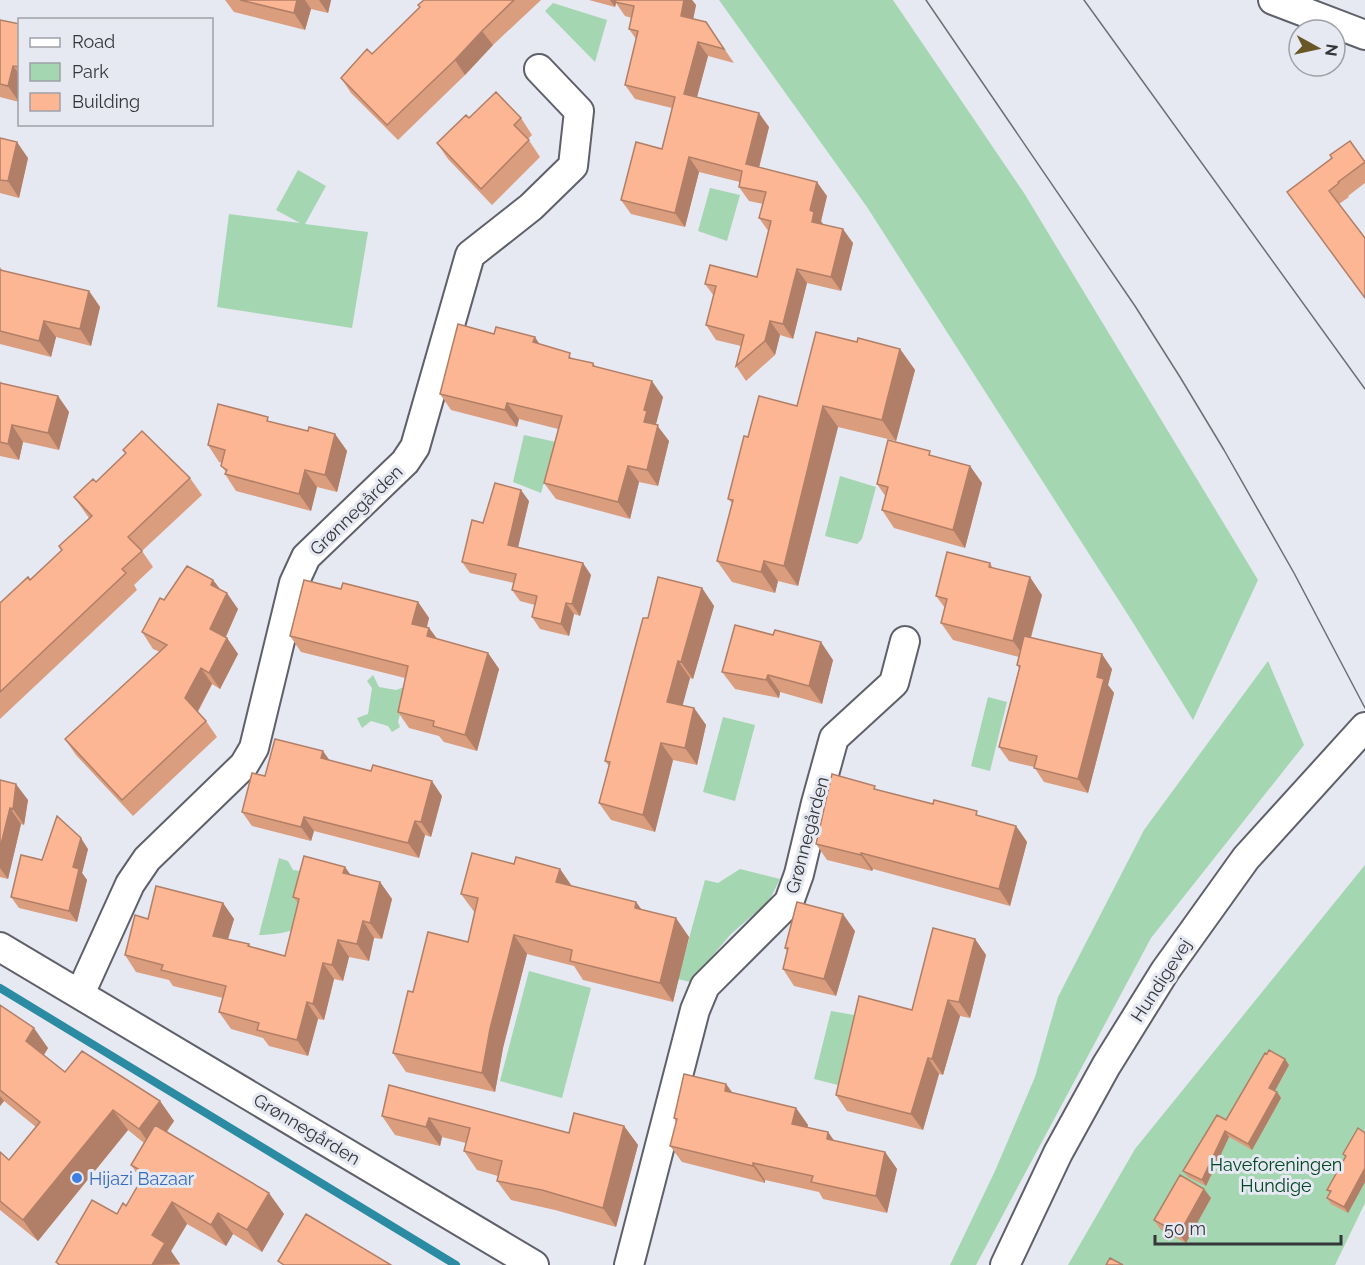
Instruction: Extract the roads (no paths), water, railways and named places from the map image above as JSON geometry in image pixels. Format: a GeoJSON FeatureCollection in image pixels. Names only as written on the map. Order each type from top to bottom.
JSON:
{"type":"FeatureCollection","features":[{"type":"Feature","properties":{"kind":"street"},"geometry":{"type":"LineString","coordinates":[[1274,0],[1365,35]]}},
{"type":"Feature","properties":{"kind":"street","name":"Grønnegården"},"geometry":{"type":"LineString","coordinates":[[80,994],[130,884],[147,859],[244,765],[254,748],[294,582],[306,557],[405,462],[415,447],[470,255],[531,207],[573,166],[579,111],[539,69]]}},
{"type":"Feature","properties":{"kind":"street","name":"Grønnegården"},"geometry":{"type":"LineString","coordinates":[[629,1265],[695,1010],[705,986],[789,902],[799,874],[834,738],[894,683],[905,641]]}},
{"type":"Feature","properties":{"kind":"street","name":"Hundigevej"},"geometry":{"type":"LineString","coordinates":[[1005,1265],[1058,1153],[1106,1066],[1165,971],[1246,858],[1365,727]]}},
{"type":"Feature","properties":{"kind":"street","name":"Grønnegården"},"geometry":{"type":"LineString","coordinates":[[0,947],[534,1265]]}},
{"type":"Feature","properties":{"kind":"waterway"},"geometry":{"type":"LineString","coordinates":[[0,988],[456,1265]]}},
{"type":"Feature","properties":{"kind":"tram line"},"geometry":{"type":"LineString","coordinates":[[926,0],[1135,306],[1180,377],[1294,573],[1365,708]]}},
{"type":"Feature","properties":{"kind":"tram line"},"geometry":{"type":"LineString","coordinates":[[1084,0],[1365,389]]}},
{"type":"Feature","properties":{"kind":"place","name":"Hijazi Bazaar"},"geometry":{"type":"Point","coordinates":[77,1178]}},
{"type":"Feature","properties":{"kind":"park label","name":"Haveforeningen Hundige"},"geometry":{"type":"Point","coordinates":[1276,1174]}}]}
